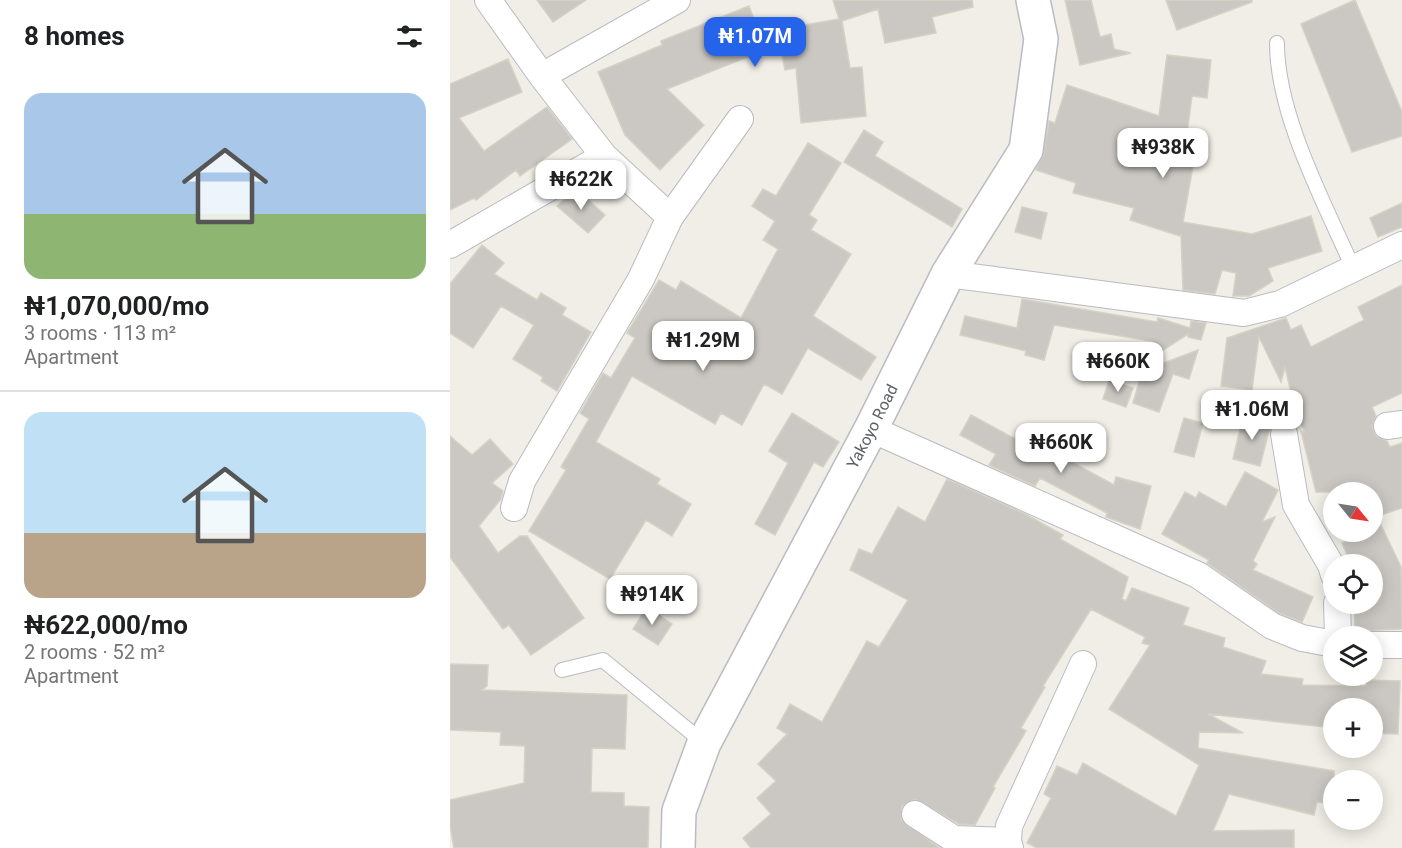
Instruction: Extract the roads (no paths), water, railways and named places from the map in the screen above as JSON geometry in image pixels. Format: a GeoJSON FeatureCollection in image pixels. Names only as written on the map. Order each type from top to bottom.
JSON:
{"type":"FeatureCollection","features":[{"type":"Feature","properties":{"kind":"main road","name":"Yakoyo Road"},"geometry":{"type":"LineString","coordinates":[[678,848],[679,811],[704,743],[871,429],[948,274],[1026,150],[1041,39],[1033,0]]}},
{"type":"Feature","properties":{"kind":"street"},"geometry":{"type":"LineString","coordinates":[[488,0],[542,76],[604,156],[669,217]]}},
{"type":"Feature","properties":{"kind":"street"},"geometry":{"type":"LineString","coordinates":[[542,76],[677,0]]}},
{"type":"Feature","properties":{"kind":"street"},"geometry":{"type":"LineString","coordinates":[[514,508],[522,481],[640,279],[669,217],[740,119]]}},
{"type":"Feature","properties":{"kind":"street"},"geometry":{"type":"LineString","coordinates":[[450,245],[604,156]]}},
{"type":"Feature","properties":{"kind":"street"},"geometry":{"type":"LineString","coordinates":[[948,274],[1244,313],[1280,304],[1402,245]]}},
{"type":"Feature","properties":{"kind":"street"},"geometry":{"type":"LineString","coordinates":[[871,429],[1198,575],[1272,626],[1302,638],[1323,642]]}},
{"type":"Feature","properties":{"kind":"street"},"geometry":{"type":"LineString","coordinates":[[1284,434],[1296,505],[1325,554]]}},
{"type":"Feature","properties":{"kind":"street"},"geometry":{"type":"LineString","coordinates":[[1383,645],[1402,645]]}},
{"type":"Feature","properties":{"kind":"street"},"geometry":{"type":"LineString","coordinates":[[915,814],[954,839],[1009,844],[1010,825],[1083,664]]}},
{"type":"Feature","properties":{"kind":"lane"},"geometry":{"type":"LineString","coordinates":[[1277,43],[1277,73],[1301,148],[1353,268]]}},
{"type":"Feature","properties":{"kind":"lane"},"geometry":{"type":"LineString","coordinates":[[562,670],[603,660],[704,743]]}}]}
